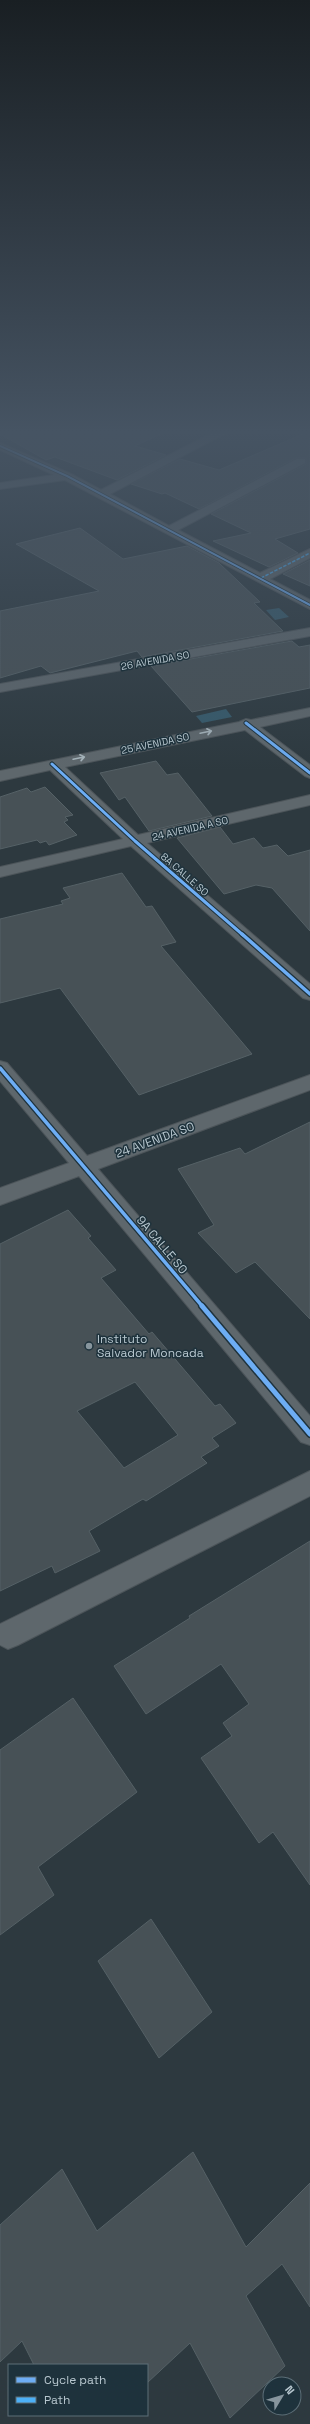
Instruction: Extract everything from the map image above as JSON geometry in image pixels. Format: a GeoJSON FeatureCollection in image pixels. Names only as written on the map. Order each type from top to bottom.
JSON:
{"type":"FeatureCollection","features":[{"type":"Feature","properties":{"kind":"street"},"geometry":{"type":"LineString","coordinates":[[196,544],[310,605]]}},
{"type":"Feature","properties":{"kind":"street"},"geometry":{"type":"LineString","coordinates":[[261,578],[310,553]]}},
{"type":"Feature","properties":{"kind":"street","name":"26 AVENIDA SO"},"geometry":{"type":"LineString","coordinates":[[0,688],[310,632]]}},
{"type":"Feature","properties":{"kind":"street","name":"25 AVENIDA SO"},"geometry":{"type":"LineString","coordinates":[[0,776],[52,764],[310,712]]}},
{"type":"Feature","properties":{"kind":"street"},"geometry":{"type":"LineString","coordinates":[[246,724],[310,773]]}},
{"type":"Feature","properties":{"kind":"street","name":"8A CALLE SO"},"geometry":{"type":"LineString","coordinates":[[52,764],[135,841],[310,994]]}},
{"type":"Feature","properties":{"kind":"street","name":"24 AVENIDA A SO"},"geometry":{"type":"LineString","coordinates":[[0,872],[310,800]]}},
{"type":"Feature","properties":{"kind":"street","name":"9A CALLE SO"},"geometry":{"type":"LineString","coordinates":[[0,1068],[310,1434]]}},
{"type":"Feature","properties":{"kind":"street","name":"24 AVENIDA SO"},"geometry":{"type":"LineString","coordinates":[[0,1197],[310,1082]]}},
{"type":"Feature","properties":{"kind":"street"},"geometry":{"type":"LineString","coordinates":[[8,1635],[310,1483]]}},
{"type":"Feature","properties":{"kind":"water"},"geometry":{"type":"Polygon","coordinates":[[[279,608],[289,617],[275,620],[266,610],[279,608]]]}},
{"type":"Feature","properties":{"kind":"water"},"geometry":{"type":"Polygon","coordinates":[[[226,709],[232,717],[202,723],[196,716],[226,709]]]}},
{"type":"Feature","properties":{"kind":"building"},"geometry":{"type":"Polygon","coordinates":[[[16,544],[102,544],[123,559],[187,546],[219,563],[260,602],[254,603],[283,631],[142,657],[137,651],[50,673],[41,666],[0,678],[0,611],[99,591],[16,544]]]}},
{"type":"Feature","properties":{"kind":"building"},"geometry":{"type":"Polygon","coordinates":[[[220,544],[283,544],[298,553],[269,567],[220,544]]]}},
{"type":"Feature","properties":{"kind":"building"},"geometry":{"type":"Polygon","coordinates":[[[310,560],[310,586],[283,574],[310,560]]]}},
{"type":"Feature","properties":{"kind":"building"},"geometry":{"type":"Polygon","coordinates":[[[292,641],[299,647],[310,645],[310,688],[192,712],[151,666],[292,641]]]}},
{"type":"Feature","properties":{"kind":"building"},"geometry":{"type":"Polygon","coordinates":[[[156,761],[167,775],[178,773],[212,816],[149,831],[125,797],[119,800],[100,773],[156,761]]]}},
{"type":"Feature","properties":{"kind":"building"},"geometry":{"type":"Polygon","coordinates":[[[45,787],[73,815],[65,817],[68,820],[64,822],[77,835],[49,845],[46,841],[40,843],[37,840],[0,849],[0,797],[27,788],[31,792],[45,787]]]}},
{"type":"Feature","properties":{"kind":"building"},"geometry":{"type":"Polygon","coordinates":[[[220,827],[233,844],[254,838],[263,848],[277,845],[288,856],[310,850],[310,931],[272,888],[256,885],[224,894],[177,838],[220,827]]]}},
{"type":"Feature","properties":{"kind":"building"},"geometry":{"type":"Polygon","coordinates":[[[122,873],[146,907],[152,906],[176,942],[161,946],[252,1054],[139,1095],[60,988],[0,1003],[0,919],[63,904],[61,901],[70,898],[63,888],[122,873]]]}},
{"type":"Feature","properties":{"kind":"building"},"geometry":{"type":"Polygon","coordinates":[[[310,1122],[310,1319],[255,1262],[236,1273],[198,1233],[214,1225],[178,1169],[240,1148],[245,1154],[310,1122]]]}},
{"type":"Feature","properties":{"kind":"building","name":"Instituto Salvador Moncada"},"geometry":{"type":"Polygon","coordinates":[[[68,1210],[91,1236],[88,1238],[116,1270],[101,1278],[149,1334],[152,1332],[215,1406],[220,1404],[236,1423],[212,1438],[219,1446],[201,1457],[207,1463],[146,1501],[143,1499],[89,1531],[100,1551],[55,1573],[52,1566],[0,1591],[0,1244],[68,1210]],[[135,1382],[77,1411],[124,1468],[178,1435],[135,1382]]]}},
{"type":"Feature","properties":{"kind":"building"},"geometry":{"type":"Polygon","coordinates":[[[310,1541],[310,1885],[273,1832],[259,1843],[201,1758],[232,1736],[223,1723],[249,1704],[221,1664],[146,1714],[114,1666],[190,1618],[189,1616],[310,1541]]]}},
{"type":"Feature","properties":{"kind":"building"},"geometry":{"type":"Polygon","coordinates":[[[73,1698],[137,1792],[38,1867],[54,1895],[0,1935],[0,1750],[73,1698]]]}},
{"type":"Feature","properties":{"kind":"building"},"geometry":{"type":"Polygon","coordinates":[[[151,1919],[212,2012],[159,2058],[98,1961],[151,1919]]]}},
{"type":"Feature","properties":{"kind":"building"},"geometry":{"type":"Polygon","coordinates":[[[193,2152],[246,2247],[310,2183],[310,2307],[282,2264],[246,2296],[285,2366],[274,2376],[262,2376],[262,2388],[230,2418],[190,2343],[148,2382],[148,2364],[34,2364],[22,2341],[0,2362],[0,2225],[62,2169],[97,2231],[193,2152]]]}},
{"type":"Feature","properties":{"kind":"marked path"},"geometry":{"type":"LineString","coordinates":[[261,578],[310,553]]}},
{"type":"Feature","properties":{"kind":"cycle path"},"geometry":{"type":"LineString","coordinates":[[195,544],[310,605]]}},
{"type":"Feature","properties":{"kind":"cycle path"},"geometry":{"type":"LineString","coordinates":[[246,723],[310,773]]}},
{"type":"Feature","properties":{"kind":"cycle path"},"geometry":{"type":"LineString","coordinates":[[52,764],[135,841],[310,994]]}},
{"type":"Feature","properties":{"kind":"cycle path"},"geometry":{"type":"LineString","coordinates":[[0,1068],[310,1434]]}},
{"type":"Feature","properties":{"kind":"place","name":"Instituto Salvador Moncada"},"geometry":{"type":"Point","coordinates":[89,1346]}}]}
